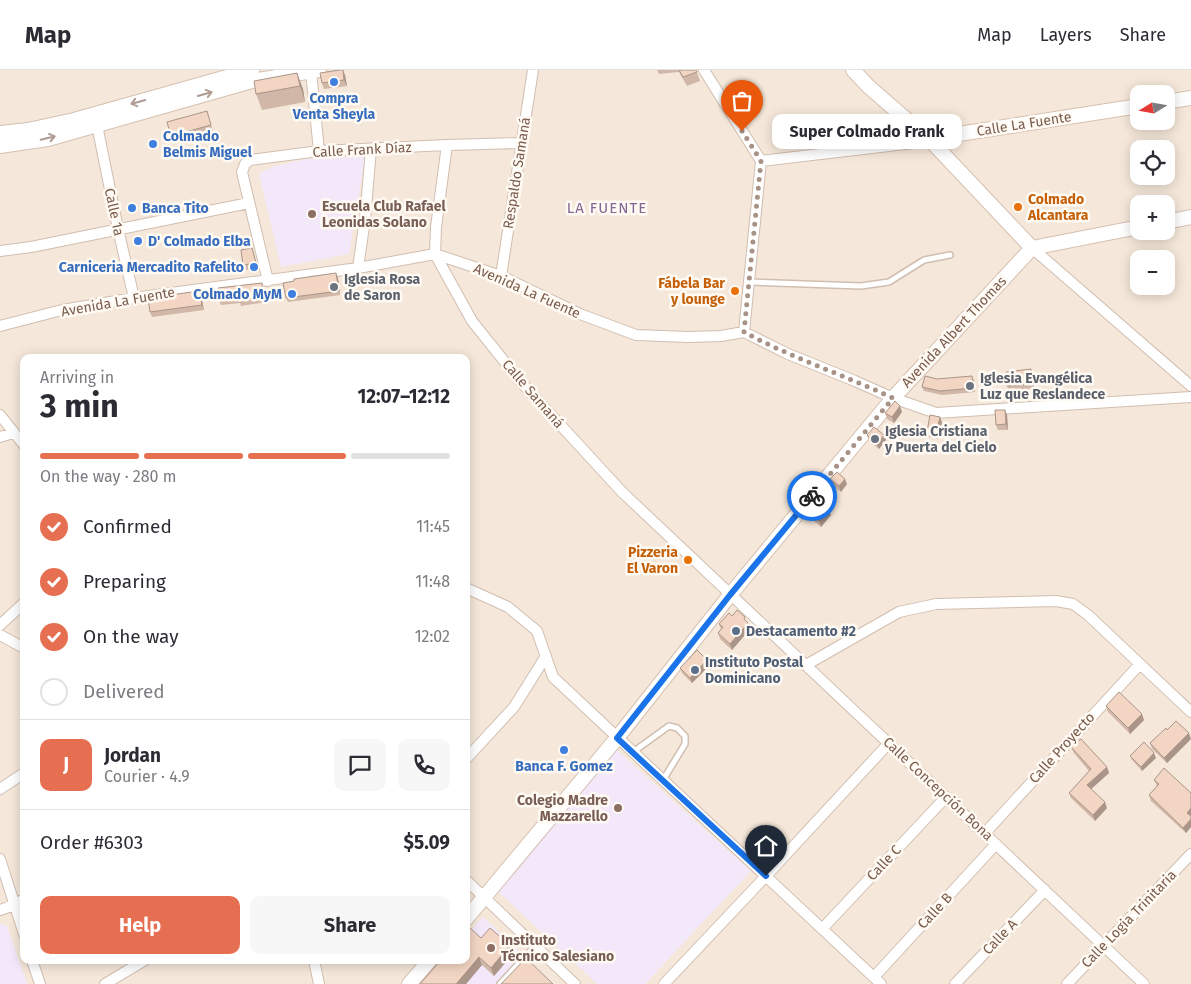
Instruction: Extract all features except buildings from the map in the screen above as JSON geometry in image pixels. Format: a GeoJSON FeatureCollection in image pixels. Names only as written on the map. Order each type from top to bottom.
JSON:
{"type":"FeatureCollection","features":[{"type":"Feature","properties":{"kind":"main road"},"geometry":{"type":"LineString","coordinates":[[0,133],[28,130],[74,120],[252,70]]}},
{"type":"Feature","properties":{"kind":"main road"},"geometry":{"type":"LineString","coordinates":[[853,70],[868,86],[931,141],[1032,248],[1130,229]]}},
{"type":"Feature","properties":{"kind":"main road"},"geometry":{"type":"LineString","coordinates":[[0,146],[48,139],[252,81],[315,71]]}},
{"type":"Feature","properties":{"kind":"main road"},"geometry":{"type":"LineString","coordinates":[[1175,101],[1191,98]]}},
{"type":"Feature","properties":{"kind":"main road","name":"Calle La Fuente"},"geometry":{"type":"LineString","coordinates":[[931,141],[959,134],[1130,107]]}},
{"type":"Feature","properties":{"kind":"main road"},"geometry":{"type":"LineString","coordinates":[[1175,220],[1191,217]]}},
{"type":"Feature","properties":{"kind":"main road","name":"Avenida Albert Thomas"},"geometry":{"type":"LineString","coordinates":[[470,915],[617,738],[730,595],[893,398],[1032,248]]}},
{"type":"Feature","properties":{"kind":"main road"},"geometry":{"type":"LineString","coordinates":[[409,984],[426,964]]}},
{"type":"Feature","properties":{"kind":"street","name":"Respaldo Samaná"},"geometry":{"type":"LineString","coordinates":[[501,276],[533,70]]}},
{"type":"Feature","properties":{"kind":"street"},"geometry":{"type":"LineString","coordinates":[[704,70],[761,161],[744,332],[788,354],[893,398],[936,413],[1191,397]]}},
{"type":"Feature","properties":{"kind":"street"},"geometry":{"type":"LineString","coordinates":[[315,71],[319,151]]}},
{"type":"Feature","properties":{"kind":"street","name":"Calle 1a"},"geometry":{"type":"LineString","coordinates":[[97,125],[134,298]]}},
{"type":"Feature","properties":{"kind":"street","name":"Calle La Fuente"},"geometry":{"type":"LineString","coordinates":[[761,161],[931,141]]}},
{"type":"Feature","properties":{"kind":"street","name":"Calle Frank Díaz"},"geometry":{"type":"LineString","coordinates":[[268,281],[242,172],[245,164],[250,160],[319,151],[521,143]]}},
{"type":"Feature","properties":{"kind":"street"},"geometry":{"type":"LineString","coordinates":[[435,254],[436,226],[446,145]]}},
{"type":"Feature","properties":{"kind":"street"},"geometry":{"type":"LineString","coordinates":[[358,268],[365,219],[371,149]]}},
{"type":"Feature","properties":{"kind":"street"},"geometry":{"type":"LineString","coordinates":[[0,251],[32,247],[248,203]]}},
{"type":"Feature","properties":{"kind":"street"},"geometry":{"type":"LineString","coordinates":[[1032,248],[1191,386]]}},
{"type":"Feature","properties":{"kind":"street","name":"Avenida La Fuente"},"geometry":{"type":"LineString","coordinates":[[0,326],[62,310],[134,298],[358,268],[435,254],[501,276],[580,314],[636,335],[688,337],[721,336],[744,332]]}},
{"type":"Feature","properties":{"kind":"street","name":"Calle Samaná"},"geometry":{"type":"LineString","coordinates":[[435,254],[472,321],[520,381],[622,492],[730,595]]}},
{"type":"Feature","properties":{"kind":"street"},"geometry":{"type":"LineString","coordinates":[[0,415],[20,440]]}},
{"type":"Feature","properties":{"kind":"street"},"geometry":{"type":"LineString","coordinates":[[0,437],[14,433]]}},
{"type":"Feature","properties":{"kind":"street"},"geometry":{"type":"LineString","coordinates":[[470,590],[508,607],[537,631],[553,677],[877,981]]}},
{"type":"Feature","properties":{"kind":"street","name":"Calle Concepción Bona"},"geometry":{"type":"LineString","coordinates":[[730,595],[1144,984]]}},
{"type":"Feature","properties":{"kind":"street"},"geometry":{"type":"LineString","coordinates":[[806,665],[899,612],[936,604],[1056,601],[1073,604],[1191,712]]}},
{"type":"Feature","properties":{"kind":"street"},"geometry":{"type":"LineString","coordinates":[[0,625],[20,607]]}},
{"type":"Feature","properties":{"kind":"street"},"geometry":{"type":"LineString","coordinates":[[0,635],[20,646]]}},
{"type":"Feature","properties":{"kind":"street"},"geometry":{"type":"LineString","coordinates":[[470,753],[514,708],[546,656]]}},
{"type":"Feature","properties":{"kind":"street","name":"Calle Proyecto"},"geometry":{"type":"LineString","coordinates":[[985,833],[1140,664]]}},
{"type":"Feature","properties":{"kind":"street"},"geometry":{"type":"LineString","coordinates":[[664,984],[889,743]]}},
{"type":"Feature","properties":{"kind":"street"},"geometry":{"type":"LineString","coordinates":[[0,788],[20,776]]}},
{"type":"Feature","properties":{"kind":"street","name":"Calle C"},"geometry":{"type":"LineString","coordinates":[[822,929],[946,797]]}},
{"type":"Feature","properties":{"kind":"street","name":"Calle B"},"geometry":{"type":"LineString","coordinates":[[877,981],[996,844]]}},
{"type":"Feature","properties":{"kind":"street","name":"Calle Logia Trinitaria"},"geometry":{"type":"LineString","coordinates":[[1068,984],[1191,854]]}},
{"type":"Feature","properties":{"kind":"street"},"geometry":{"type":"LineString","coordinates":[[0,859],[20,922]]}},
{"type":"Feature","properties":{"kind":"street"},"geometry":{"type":"LineString","coordinates":[[470,884],[575,984]]}},
{"type":"Feature","properties":{"kind":"street","name":"Calle A"},"geometry":{"type":"LineString","coordinates":[[955,984],[1045,890]]}},
{"type":"Feature","properties":{"kind":"street"},"geometry":{"type":"LineString","coordinates":[[0,910],[20,901]]}},
{"type":"Feature","properties":{"kind":"street"},"geometry":{"type":"LineString","coordinates":[[33,964],[40,984]]}},
{"type":"Feature","properties":{"kind":"street"},"geometry":{"type":"LineString","coordinates":[[105,984],[138,964]]}},
{"type":"Feature","properties":{"kind":"street"},"geometry":{"type":"LineString","coordinates":[[315,964],[319,984]]}},
{"type":"Feature","properties":{"kind":"lane"},"geometry":{"type":"LineString","coordinates":[[750,282],[861,286],[889,282],[924,260],[950,255]]}},
{"type":"Feature","properties":{"kind":"lane"},"geometry":{"type":"LineString","coordinates":[[633,753],[669,726],[676,728],[685,736],[685,744],[663,780]]}},
{"type":"Feature","properties":{"kind":"lane"},"geometry":{"type":"LineString","coordinates":[[500,984],[535,946]]}},
{"type":"Feature","properties":{"kind":"shaded area"},"geometry":{"type":"Polygon","coordinates":[[[0,70],[1191,70],[1191,984],[0,984],[0,70]]]}},
{"type":"Feature","properties":{"kind":"shaded area","name":"Escuela Club Rafael Leonidas Solano"},"geometry":{"type":"Polygon","coordinates":[[[365,157],[349,254],[281,267],[259,174],[272,167],[306,159],[365,157]]]}},
{"type":"Feature","properties":{"kind":"shaded area","name":"Colegio Madre Mazzarello"},"geometry":{"type":"Polygon","coordinates":[[[610,744],[751,871],[645,984],[597,984],[490,884],[610,744]]]}},
{"type":"Feature","properties":{"kind":"shaded area","name":"Instituto Técnico Salesiano"},"geometry":{"type":"Polygon","coordinates":[[[483,917],[554,984],[425,984],[459,964],[470,964],[470,932],[483,917]]]}},
{"type":"Feature","properties":{"kind":"shaded area"},"geometry":{"type":"Polygon","coordinates":[[[0,923],[7,926],[27,984],[0,984],[0,923]]]}},
{"type":"Feature","properties":{"kind":"way so far"},"geometry":{"type":"LineString","coordinates":[[742,131],[761,161],[744,332],[788,354],[893,398],[812,496]]}},
{"type":"Feature","properties":{"kind":"place","name":"Compra Venta Sheyla"},"geometry":{"type":"Point","coordinates":[334,82]}},
{"type":"Feature","properties":{"kind":"place","name":"Super Colmado Frank"},"geometry":{"type":"Point","coordinates":[742,131]}},
{"type":"Feature","properties":{"kind":"place","name":"Colmado Belmis Miguel"},"geometry":{"type":"Point","coordinates":[153,144]}},
{"type":"Feature","properties":{"kind":"place","name":"Colmado Alcantara"},"geometry":{"type":"Point","coordinates":[1018,207]}},
{"type":"Feature","properties":{"kind":"place","name":"Banca Tito"},"geometry":{"type":"Point","coordinates":[132,208]}},
{"type":"Feature","properties":{"kind":"place","name":"Escuela Club Rafael Leonidas Solano"},"geometry":{"type":"Point","coordinates":[312,214]}},
{"type":"Feature","properties":{"kind":"place","name":"D' Colmado Elba"},"geometry":{"type":"Point","coordinates":[138,241]}},
{"type":"Feature","properties":{"kind":"place","name":"Carniceria Mercadito Rafelito"},"geometry":{"type":"Point","coordinates":[254,267]}},
{"type":"Feature","properties":{"kind":"place","name":"Iglesia Rosa de Saron"},"geometry":{"type":"Point","coordinates":[334,287]}},
{"type":"Feature","properties":{"kind":"place","name":"Fábela Bar y lounge"},"geometry":{"type":"Point","coordinates":[735,291]}},
{"type":"Feature","properties":{"kind":"place","name":"Colmado MyM"},"geometry":{"type":"Point","coordinates":[292,294]}},
{"type":"Feature","properties":{"kind":"place","name":"Iglesia Evangélica Luz que Reslandece"},"geometry":{"type":"Point","coordinates":[970,386]}},
{"type":"Feature","properties":{"kind":"place","name":"Iglesia Cristiana y Puerta del Cielo"},"geometry":{"type":"Point","coordinates":[875,439]}},
{"type":"Feature","properties":{"kind":"place","name":"Pizzeria El Varon"},"geometry":{"type":"Point","coordinates":[688,560]}},
{"type":"Feature","properties":{"kind":"place","name":"Destacamento #2"},"geometry":{"type":"Point","coordinates":[736,631]}},
{"type":"Feature","properties":{"kind":"place","name":"Instituto Postal Dominicano"},"geometry":{"type":"Point","coordinates":[695,670]}},
{"type":"Feature","properties":{"kind":"place","name":"Banca F. Gomez"},"geometry":{"type":"Point","coordinates":[564,750]}},
{"type":"Feature","properties":{"kind":"place","name":"Colegio Madre Mazzarello"},"geometry":{"type":"Point","coordinates":[618,808]}},
{"type":"Feature","properties":{"kind":"place","name":"Instituto Técnico Salesiano"},"geometry":{"type":"Point","coordinates":[491,948]}},
{"type":"Feature","properties":{"kind":"district","name":"LA FUENTE"},"geometry":{"type":"Point","coordinates":[607,208]}},
{"type":"Feature","properties":{"kind":"route"},"geometry":{"type":"LineString","coordinates":[[766,876],[617,738],[730,595],[812,496]]}}]}
